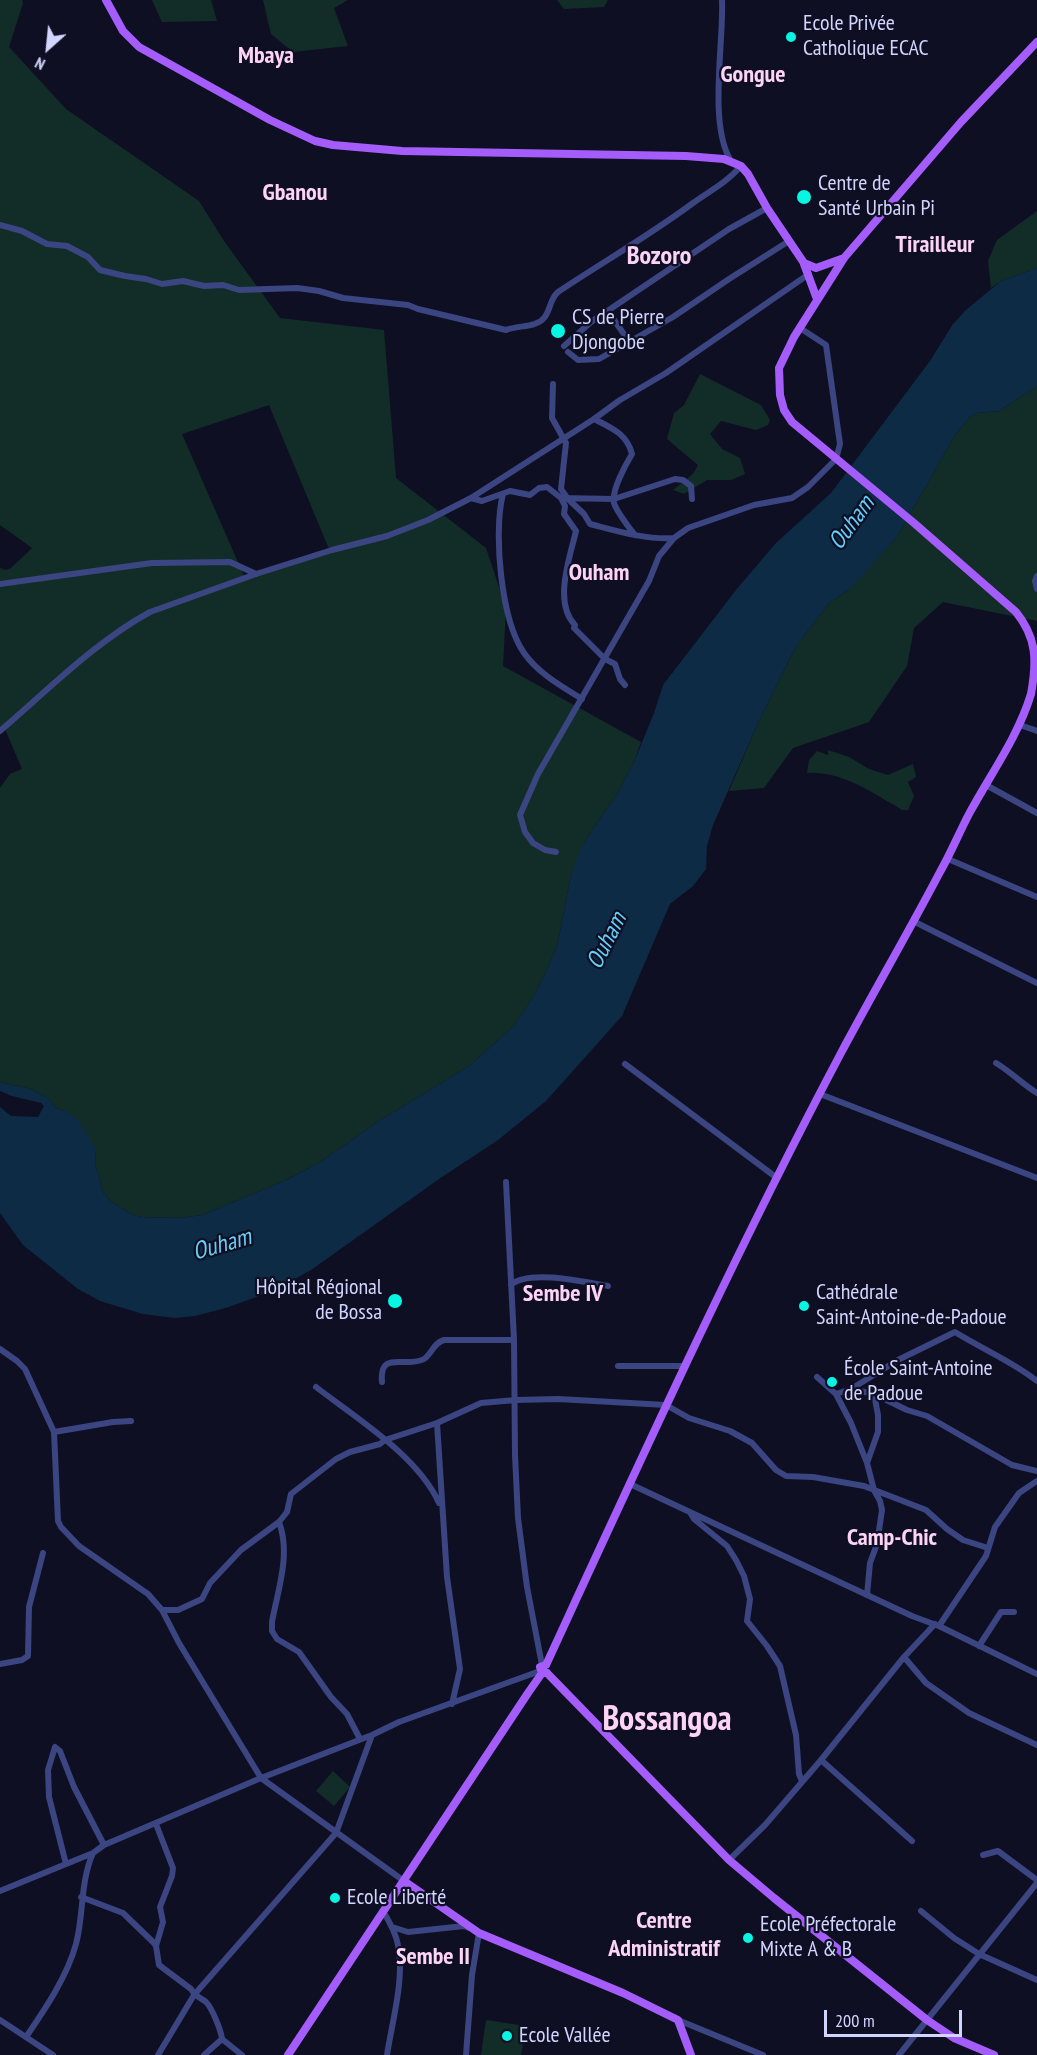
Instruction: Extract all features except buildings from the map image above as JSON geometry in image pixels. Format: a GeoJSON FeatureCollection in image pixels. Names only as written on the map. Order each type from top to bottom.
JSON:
{"type":"FeatureCollection","features":[{"type":"Feature","properties":{"kind":"main road"},"geometry":{"type":"LineString","coordinates":[[106,0],[123,31],[139,47],[270,120],[315,141],[347,147],[402,151],[686,156],[731,161],[741,166],[748,174],[767,208],[804,263],[817,299]]}},
{"type":"Feature","properties":{"kind":"main road"},"geometry":{"type":"LineString","coordinates":[[288,2055],[543,1669],[685,1366],[777,1178],[820,1094],[1020,725],[1036,675],[1035,637],[1029,627],[1016,612],[914,523],[792,422],[784,410],[780,395],[780,368],[800,328],[843,258],[961,122],[1037,42]]}},
{"type":"Feature","properties":{"kind":"main road"},"geometry":{"type":"LineString","coordinates":[[804,263],[816,268],[843,258]]}},
{"type":"Feature","properties":{"kind":"main road"},"geometry":{"type":"LineString","coordinates":[[543,1669],[729,1860],[789,1911],[927,2020],[954,2038],[994,2055]]}},
{"type":"Feature","properties":{"kind":"main road"},"geometry":{"type":"LineString","coordinates":[[404,1881],[476,1931],[623,1993],[678,2020],[691,2055]]}},
{"type":"Feature","properties":{"kind":"street"},"geometry":{"type":"LineString","coordinates":[[723,1],[719,84],[721,128],[731,161]]}},
{"type":"Feature","properties":{"kind":"street"},"geometry":{"type":"LineString","coordinates":[[0,225],[22,231],[47,244],[67,246],[88,257],[100,270],[162,284],[183,281],[204,286],[223,285],[239,290],[308,289],[343,298],[408,305],[506,330],[517,326],[532,326],[544,319],[552,297],[558,292],[613,255],[670,221],[716,189],[741,166]]}},
{"type":"Feature","properties":{"kind":"street"},"geometry":{"type":"LineString","coordinates":[[767,208],[729,229],[591,322],[566,349],[578,360],[599,359],[673,317],[789,242]]}},
{"type":"Feature","properties":{"kind":"street"},"geometry":{"type":"LineString","coordinates":[[0,731],[87,657],[134,621],[150,612],[256,574],[332,550],[387,536],[428,520],[471,498],[620,400],[666,374],[808,274]]}},
{"type":"Feature","properties":{"kind":"street"},"geometry":{"type":"LineString","coordinates":[[608,311],[630,343]]}},
{"type":"Feature","properties":{"kind":"street"},"geometry":{"type":"LineString","coordinates":[[556,852],[545,850],[533,843],[525,832],[520,815],[538,774],[649,581],[659,555],[674,538],[687,528],[754,504],[792,498],[808,487],[836,459],[840,444],[826,345],[800,328]]}},
{"type":"Feature","properties":{"kind":"street"},"geometry":{"type":"LineString","coordinates":[[554,384],[552,418],[562,440],[566,443],[561,489],[565,499],[564,514],[576,531],[562,590],[570,620],[575,625],[574,628],[605,659],[615,664],[620,679],[625,685]]}},
{"type":"Feature","properties":{"kind":"street"},"geometry":{"type":"LineString","coordinates":[[594,419],[619,432],[629,444],[632,454],[623,468],[614,504],[625,524],[635,535]]}},
{"type":"Feature","properties":{"kind":"street"},"geometry":{"type":"LineString","coordinates":[[565,499],[614,499],[675,479],[683,480],[691,486],[692,499]]}},
{"type":"Feature","properties":{"kind":"street"},"geometry":{"type":"LineString","coordinates":[[471,498],[482,501],[510,491],[530,495],[539,488],[547,487],[584,514],[590,524],[635,535],[662,539],[674,538]]}},
{"type":"Feature","properties":{"kind":"street"},"geometry":{"type":"LineString","coordinates":[[503,494],[499,510],[499,565],[516,639],[536,667],[582,699]]}},
{"type":"Feature","properties":{"kind":"street"},"geometry":{"type":"LineString","coordinates":[[0,584],[152,563],[230,562],[256,574]]}},
{"type":"Feature","properties":{"kind":"street"},"geometry":{"type":"LineString","coordinates":[[1037,576],[1035,581],[1037,590]]}},
{"type":"Feature","properties":{"kind":"street"},"geometry":{"type":"LineString","coordinates":[[1020,725],[1037,731]]}},
{"type":"Feature","properties":{"kind":"street"},"geometry":{"type":"LineString","coordinates":[[986,785],[1037,813]]}},
{"type":"Feature","properties":{"kind":"street"},"geometry":{"type":"LineString","coordinates":[[948,859],[1037,897]]}},
{"type":"Feature","properties":{"kind":"street"},"geometry":{"type":"LineString","coordinates":[[913,921],[1037,983]]}},
{"type":"Feature","properties":{"kind":"street"},"geometry":{"type":"LineString","coordinates":[[996,1063],[1012,1073],[1016,1080],[1037,1093]]}},
{"type":"Feature","properties":{"kind":"street"},"geometry":{"type":"LineString","coordinates":[[625,1064],[777,1178]]}},
{"type":"Feature","properties":{"kind":"street"},"geometry":{"type":"LineString","coordinates":[[820,1094],[1037,1178]]}},
{"type":"Feature","properties":{"kind":"street"},"geometry":{"type":"LineString","coordinates":[[0,1891],[93,1853],[104,1845],[261,1778],[372,1735],[399,1722],[543,1669],[527,1587],[518,1518],[514,1340],[506,1182]]}},
{"type":"Feature","properties":{"kind":"street"},"geometry":{"type":"LineString","coordinates":[[512,1285],[517,1280],[552,1277],[608,1286]]}},
{"type":"Feature","properties":{"kind":"street"},"geometry":{"type":"LineString","coordinates":[[836,1394],[851,1389],[898,1360],[955,1332],[1037,1380]]}},
{"type":"Feature","properties":{"kind":"street"},"geometry":{"type":"LineString","coordinates":[[382,1382],[381,1371],[385,1365],[392,1361],[411,1363],[425,1359],[437,1341],[514,1340]]}},
{"type":"Feature","properties":{"kind":"street"},"geometry":{"type":"LineString","coordinates":[[0,1349],[25,1369],[54,1432],[58,1521],[61,1527],[79,1546],[148,1594],[162,1610],[261,1778],[404,1881]]}},
{"type":"Feature","properties":{"kind":"street"},"geometry":{"type":"LineString","coordinates":[[618,1366],[685,1366]]}},
{"type":"Feature","properties":{"kind":"street"},"geometry":{"type":"LineString","coordinates":[[816,1377],[836,1394],[851,1423],[880,1501],[882,1510],[877,1544],[870,1563],[867,1595]]}},
{"type":"Feature","properties":{"kind":"street"},"geometry":{"type":"LineString","coordinates":[[316,1387],[405,1457],[428,1484],[441,1507]]}},
{"type":"Feature","properties":{"kind":"street"},"geometry":{"type":"LineString","coordinates":[[851,1389],[874,1394],[907,1410],[927,1416],[1012,1465],[1037,1472]]}},
{"type":"Feature","properties":{"kind":"street"},"geometry":{"type":"LineString","coordinates":[[867,1462],[878,1432],[874,1394]]}},
{"type":"Feature","properties":{"kind":"street"},"geometry":{"type":"LineString","coordinates":[[162,1610],[178,1610],[202,1599],[210,1583],[241,1550],[279,1522],[287,1512],[291,1494],[336,1459],[350,1452],[380,1444],[385,1440],[436,1423],[481,1403],[516,1400],[666,1406],[689,1418],[730,1431],[752,1443],[776,1470],[786,1476],[864,1486],[926,1510],[963,1540],[988,1548]]}},
{"type":"Feature","properties":{"kind":"street"},"geometry":{"type":"LineString","coordinates":[[54,1432],[131,1421]]}},
{"type":"Feature","properties":{"kind":"street"},"geometry":{"type":"LineString","coordinates":[[436,1423],[447,1577],[460,1669],[452,1704]]}},
{"type":"Feature","properties":{"kind":"street"},"geometry":{"type":"LineString","coordinates":[[729,1860],[765,1825],[822,1760],[904,1657],[937,1625],[981,1564],[995,1527],[1019,1493],[1037,1481]]}},
{"type":"Feature","properties":{"kind":"street"},"geometry":{"type":"LineString","coordinates":[[630,1484],[867,1595],[937,1625],[1037,1674]]}},
{"type":"Feature","properties":{"kind":"street"},"geometry":{"type":"LineString","coordinates":[[691,1513],[694,1520],[727,1546],[744,1576],[750,1599],[747,1621],[780,1666],[796,1735],[799,1774],[802,1781]]}},
{"type":"Feature","properties":{"kind":"street"},"geometry":{"type":"LineString","coordinates":[[279,1522],[284,1535],[285,1556],[272,1631],[277,1639],[299,1652],[331,1697],[347,1714],[360,1739]]}},
{"type":"Feature","properties":{"kind":"street"},"geometry":{"type":"LineString","coordinates":[[0,1664],[22,1660],[28,1656],[29,1607],[43,1553]]}},
{"type":"Feature","properties":{"kind":"street"},"geometry":{"type":"LineString","coordinates":[[978,1646],[1001,1612],[1014,1612]]}},
{"type":"Feature","properties":{"kind":"street"},"geometry":{"type":"LineString","coordinates":[[904,1657],[926,1683],[969,1713],[1037,1745]]}},
{"type":"Feature","properties":{"kind":"street"},"geometry":{"type":"LineString","coordinates":[[158,2055],[194,1995],[336,1833],[372,1735]]}},
{"type":"Feature","properties":{"kind":"street"},"geometry":{"type":"LineString","coordinates":[[66,1864],[49,1797],[48,1770],[55,1747],[60,1751],[74,1786],[104,1845]]}},
{"type":"Feature","properties":{"kind":"street"},"geometry":{"type":"LineString","coordinates":[[822,1760],[912,1841]]}},
{"type":"Feature","properties":{"kind":"street"},"geometry":{"type":"LineString","coordinates":[[156,1824],[173,1868],[160,1907],[163,1922],[156,1946],[159,1965],[191,1989],[194,1995],[206,2002],[221,2031],[222,2039],[240,2054]]}},
{"type":"Feature","properties":{"kind":"street"},"geometry":{"type":"LineString","coordinates":[[898,2055],[1037,1881],[998,1851],[983,1856]]}},
{"type":"Feature","properties":{"kind":"street"},"geometry":{"type":"LineString","coordinates":[[26,2037],[69,1965],[77,1942],[81,1897],[93,1853]]}},
{"type":"Feature","properties":{"kind":"street"},"geometry":{"type":"LineString","coordinates":[[81,1897],[123,1913],[156,1946]]}},
{"type":"Feature","properties":{"kind":"street"},"geometry":{"type":"LineString","coordinates":[[383,1911],[398,1945],[399,1981],[387,2055]]}},
{"type":"Feature","properties":{"kind":"street"},"geometry":{"type":"LineString","coordinates":[[921,1911],[954,1938],[979,1954],[1037,1980]]}},
{"type":"Feature","properties":{"kind":"street"},"geometry":{"type":"LineString","coordinates":[[392,1927],[408,1932],[464,1926],[476,1931],[466,2055]]}},
{"type":"Feature","properties":{"kind":"street"},"geometry":{"type":"LineString","coordinates":[[0,2020],[53,2055]]}},
{"type":"Feature","properties":{"kind":"street"},"geometry":{"type":"LineString","coordinates":[[678,2020],[763,2055]]}},
{"type":"Feature","properties":{"kind":"street"},"geometry":{"type":"LineString","coordinates":[[204,2055],[222,2039]]}},
{"type":"Feature","properties":{"kind":"green space"},"geometry":{"type":"Polygon","coordinates":[[[0,0],[22,0],[9,47],[66,109],[199,201],[224,241],[280,318],[384,330],[396,478],[486,548],[506,608],[503,666],[641,742],[634,762],[619,791],[587,838],[571,875],[558,942],[549,966],[532,999],[514,1026],[469,1066],[379,1121],[319,1163],[282,1182],[202,1215],[179,1218],[141,1217],[131,1214],[110,1201],[103,1192],[95,1164],[96,1149],[66,1111],[55,1108],[48,1098],[31,1089],[0,1082],[0,788],[10,774],[22,769],[5,729],[0,733],[0,568],[6,570],[11,568],[32,548],[0,525],[0,0]],[[269,405],[182,434],[244,576],[329,549],[269,405]]]}},
{"type":"Feature","properties":{"kind":"green space"},"geometry":{"type":"Polygon","coordinates":[[[152,0],[211,0],[217,21],[162,22],[152,0]]]}},
{"type":"Feature","properties":{"kind":"green space"},"geometry":{"type":"Polygon","coordinates":[[[263,0],[348,0],[334,8],[348,46],[293,52],[271,34],[263,0]]]}},
{"type":"Feature","properties":{"kind":"green space"},"geometry":{"type":"Polygon","coordinates":[[[557,0],[608,0],[604,7],[564,9],[557,0]]]}},
{"type":"Feature","properties":{"kind":"green space"},"geometry":{"type":"Polygon","coordinates":[[[1037,211],[1037,268],[1001,281],[991,288],[988,261],[997,240],[1037,211]]]}},
{"type":"Feature","properties":{"kind":"green space"},"geometry":{"type":"Polygon","coordinates":[[[700,374],[761,405],[770,420],[768,425],[756,430],[721,421],[710,434],[722,449],[740,458],[745,474],[731,480],[707,480],[684,494],[673,490],[693,474],[698,465],[667,439],[674,413],[684,405],[700,374]]]}},
{"type":"Feature","properties":{"kind":"green space"},"geometry":{"type":"Polygon","coordinates":[[[1037,386],[1037,621],[943,602],[914,628],[907,666],[869,722],[793,748],[764,788],[729,791],[758,723],[796,646],[829,603],[848,590],[898,535],[955,435],[970,417],[977,413],[999,411],[1037,386]]]}},
{"type":"Feature","properties":{"kind":"green space"},"geometry":{"type":"Polygon","coordinates":[[[828,750],[888,775],[913,764],[916,777],[908,782],[914,796],[908,810],[902,810],[845,779],[820,773],[807,773],[809,760],[817,751],[828,755],[828,750]]]}},
{"type":"Feature","properties":{"kind":"green space"},"geometry":{"type":"Polygon","coordinates":[[[333,1771],[350,1787],[334,1806],[316,1791],[333,1771]]]}},
{"type":"Feature","properties":{"kind":"green space"},"geometry":{"type":"Polygon","coordinates":[[[486,2020],[526,2026],[521,2055],[481,2055],[486,2020]]]}},
{"type":"Feature","properties":{"kind":"water"},"geometry":{"type":"Polygon","coordinates":[[[1037,268],[1037,386],[999,411],[977,413],[970,417],[955,435],[898,535],[848,590],[829,603],[796,646],[758,723],[713,825],[707,846],[706,869],[693,886],[670,904],[622,1016],[546,1101],[498,1140],[311,1270],[275,1290],[229,1307],[195,1316],[175,1318],[143,1314],[100,1301],[78,1289],[23,1245],[0,1213],[0,1107],[11,1116],[38,1117],[44,1106],[41,1103],[0,1091],[0,1082],[31,1089],[48,1098],[55,1108],[66,1111],[78,1120],[96,1149],[95,1164],[103,1192],[110,1201],[131,1214],[141,1217],[179,1218],[202,1215],[282,1182],[319,1163],[379,1121],[469,1066],[514,1026],[532,999],[558,942],[571,875],[578,855],[619,791],[634,762],[663,685],[736,590],[776,543],[831,493],[930,361],[953,324],[1001,281],[1037,268]]]}},
{"type":"Feature","properties":{"kind":"place","name":"Ecole Privée Catholique ECAC"},"geometry":{"type":"Point","coordinates":[791,37]}},
{"type":"Feature","properties":{"kind":"place","name":"Centre de Santé Urbain Pi"},"geometry":{"type":"Point","coordinates":[804,197]}},
{"type":"Feature","properties":{"kind":"place","name":"CS de Pierre Djongobe"},"geometry":{"type":"Point","coordinates":[558,331]}},
{"type":"Feature","properties":{"kind":"place","name":"Hôpital Régional de Bossa"},"geometry":{"type":"Point","coordinates":[395,1301]}},
{"type":"Feature","properties":{"kind":"place","name":"Cathédrale Saint-Antoine-de-Padoue"},"geometry":{"type":"Point","coordinates":[804,1306]}},
{"type":"Feature","properties":{"kind":"place","name":"École Saint-Antoine de Padoue"},"geometry":{"type":"Point","coordinates":[832,1382]}},
{"type":"Feature","properties":{"kind":"place","name":"Ecole Liberté"},"geometry":{"type":"Point","coordinates":[335,1898]}},
{"type":"Feature","properties":{"kind":"place","name":"Ecole Préfectorale Mixte A & B"},"geometry":{"type":"Point","coordinates":[748,1938]}},
{"type":"Feature","properties":{"kind":"place","name":"Ecole Vallée"},"geometry":{"type":"Point","coordinates":[507,2036]}},
{"type":"Feature","properties":{"kind":"district","name":"Mbaya"},"geometry":{"type":"Point","coordinates":[266,56]}},
{"type":"Feature","properties":{"kind":"district","name":"Gongue"},"geometry":{"type":"Point","coordinates":[753,75]}},
{"type":"Feature","properties":{"kind":"district","name":"Gbanou"},"geometry":{"type":"Point","coordinates":[295,193]}},
{"type":"Feature","properties":{"kind":"district","name":"Tirailleur"},"geometry":{"type":"Point","coordinates":[935,245]}},
{"type":"Feature","properties":{"kind":"district","name":"Bozoro"},"geometry":{"type":"Point","coordinates":[659,257]}},
{"type":"Feature","properties":{"kind":"district","name":"Ouham"},"geometry":{"type":"Point","coordinates":[599,573]}},
{"type":"Feature","properties":{"kind":"district","name":"Sembe IV"},"geometry":{"type":"Point","coordinates":[563,1294]}},
{"type":"Feature","properties":{"kind":"district","name":"Camp-Chic"},"geometry":{"type":"Point","coordinates":[892,1538]}},
{"type":"Feature","properties":{"kind":"district","name":"Bossangoa"},"geometry":{"type":"Point","coordinates":[667,1720]}},
{"type":"Feature","properties":{"kind":"district","name":"Centre Administratif"},"geometry":{"type":"Point","coordinates":[664,1935]}},
{"type":"Feature","properties":{"kind":"district","name":"Sembe II"},"geometry":{"type":"Point","coordinates":[433,1957]}}]}
